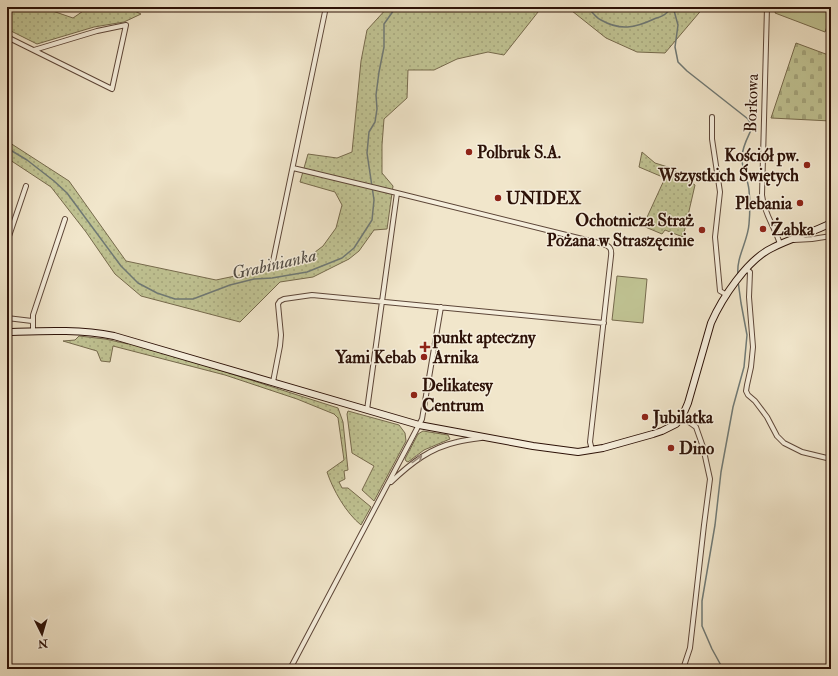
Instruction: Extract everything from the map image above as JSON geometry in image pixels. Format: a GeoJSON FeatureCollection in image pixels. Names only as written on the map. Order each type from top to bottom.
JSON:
{"type":"FeatureCollection","features":[{"type":"Feature","properties":{"kind":"street"},"geometry":{"type":"LineString","coordinates":[[272,266],[326,7]]}},
{"type":"Feature","properties":{"kind":"street","name":"Borkowa"},"geometry":{"type":"LineString","coordinates":[[768,7],[762,195],[764,209],[770,225],[778,236],[780,244]]}},
{"type":"Feature","properties":{"kind":"street"},"geometry":{"type":"LineString","coordinates":[[7,37],[112,88],[126,25],[97,31],[34,50]]}},
{"type":"Feature","properties":{"kind":"street"},"geometry":{"type":"LineString","coordinates":[[712,117],[712,139],[720,192],[715,242],[720,291],[728,294]]}},
{"type":"Feature","properties":{"kind":"street"},"geometry":{"type":"LineString","coordinates":[[293,168],[380,188],[608,246],[612,252],[590,442],[592,450]]}},
{"type":"Feature","properties":{"kind":"street"},"geometry":{"type":"LineString","coordinates":[[7,242],[26,186]]}},
{"type":"Feature","properties":{"kind":"street"},"geometry":{"type":"LineString","coordinates":[[367,410],[396,192]]}},
{"type":"Feature","properties":{"kind":"street"},"geometry":{"type":"LineString","coordinates":[[32,331],[33,315],[65,219]]}},
{"type":"Feature","properties":{"kind":"street"},"geometry":{"type":"LineString","coordinates":[[7,332],[69,330],[114,336],[419,425],[581,452],[662,431],[672,427],[682,417],[690,398],[711,323],[719,307],[744,271],[761,255],[780,244],[831,223]]}},
{"type":"Feature","properties":{"kind":"street"},"geometry":{"type":"LineString","coordinates":[[791,240],[831,236]]}},
{"type":"Feature","properties":{"kind":"street"},"geometry":{"type":"LineString","coordinates":[[744,271],[750,272],[749,297],[753,347],[746,391],[764,413],[777,436],[784,443],[802,452],[831,459]]}},
{"type":"Feature","properties":{"kind":"street"},"geometry":{"type":"LineString","coordinates":[[273,382],[281,335],[278,309],[280,301],[293,297],[312,295],[604,323]]}},
{"type":"Feature","properties":{"kind":"street"},"geometry":{"type":"LineString","coordinates":[[290,669],[422,419],[441,307]]}},
{"type":"Feature","properties":{"kind":"street"},"geometry":{"type":"LineString","coordinates":[[7,318],[32,321]]}},
{"type":"Feature","properties":{"kind":"street"},"geometry":{"type":"LineString","coordinates":[[682,417],[696,427],[703,447],[710,479],[690,648],[683,669]]}},
{"type":"Feature","properties":{"kind":"street"},"geometry":{"type":"LineString","coordinates":[[388,485],[405,468],[429,452],[457,442],[484,437]]}},
{"type":"Feature","properties":{"kind":"green space"},"geometry":{"type":"Polygon","coordinates":[[[7,7],[41,7],[73,18],[89,7],[126,7],[141,14],[124,22],[94,27],[37,44],[7,29],[7,7]]]}},
{"type":"Feature","properties":{"kind":"green space"},"geometry":{"type":"Polygon","coordinates":[[[388,7],[542,7],[504,55],[488,52],[457,59],[434,70],[408,70],[407,98],[384,119],[382,173],[393,186],[387,229],[374,230],[359,251],[349,259],[313,277],[280,282],[240,322],[141,296],[115,274],[86,232],[51,187],[7,158],[7,141],[69,181],[126,261],[216,280],[302,262],[323,246],[336,228],[342,205],[335,192],[300,182],[308,154],[337,158],[352,152],[361,61],[367,30],[388,7]]]}},
{"type":"Feature","properties":{"kind":"green space"},"geometry":{"type":"Polygon","coordinates":[[[567,7],[704,7],[665,53],[637,52],[606,38],[567,7]]]}},
{"type":"Feature","properties":{"kind":"green space"},"geometry":{"type":"Polygon","coordinates":[[[777,7],[831,7],[831,16],[825,32],[775,13],[777,7]]]}},
{"type":"Feature","properties":{"kind":"green space"},"geometry":{"type":"Polygon","coordinates":[[[796,43],[831,56],[831,121],[771,118],[796,43]]]}},
{"type":"Feature","properties":{"kind":"green space"},"geometry":{"type":"Polygon","coordinates":[[[642,152],[655,163],[671,168],[695,185],[683,237],[665,230],[662,234],[643,226],[665,178],[639,167],[642,152]]]}},
{"type":"Feature","properties":{"kind":"green space"},"geometry":{"type":"Polygon","coordinates":[[[617,276],[647,279],[643,323],[612,320],[617,276]]]}},
{"type":"Feature","properties":{"kind":"green space"},"geometry":{"type":"Polygon","coordinates":[[[79,336],[129,343],[207,366],[338,408],[343,422],[348,470],[344,471],[345,479],[339,482],[342,488],[348,488],[371,507],[361,525],[350,514],[341,501],[327,472],[344,460],[338,418],[334,414],[297,399],[225,375],[113,346],[110,362],[101,361],[97,351],[63,341],[75,340],[79,336]]]}},
{"type":"Feature","properties":{"kind":"green space"},"geometry":{"type":"Polygon","coordinates":[[[348,411],[399,425],[405,433],[406,441],[374,501],[362,490],[374,466],[352,453],[347,414],[348,411]]]}},
{"type":"Feature","properties":{"kind":"green space"},"geometry":{"type":"Polygon","coordinates":[[[423,431],[448,435],[450,439],[424,450],[408,462],[406,461],[405,459],[418,434],[423,431]]]}},
{"type":"Feature","properties":{"kind":"waterway","name":"Grabinianka"},"geometry":{"type":"LineString","coordinates":[[7,148],[27,160],[67,193],[121,266],[138,283],[157,293],[175,299],[193,299],[230,285],[254,279],[272,278],[307,272],[342,258],[354,248],[372,220],[374,200],[367,153],[369,132],[375,122],[377,109],[376,95],[384,47],[384,24],[396,7]]}},
{"type":"Feature","properties":{"kind":"waterway","name":"Grabinianka"},"geometry":{"type":"LineString","coordinates":[[588,7],[595,16],[601,20],[621,27],[634,26],[662,16],[666,14],[671,7]]}},
{"type":"Feature","properties":{"kind":"waterway"},"geometry":{"type":"LineString","coordinates":[[673,7],[678,25],[675,47],[678,62],[687,71],[748,119],[752,128],[742,153],[742,161],[749,190],[750,215],[748,230],[739,262],[738,275]]}},
{"type":"Feature","properties":{"kind":"waterway"},"geometry":{"type":"LineString","coordinates":[[723,669],[702,626],[702,601],[715,525],[721,472],[733,407],[744,367],[747,335],[738,281]]}},
{"type":"Feature","properties":{"kind":"place","name":"Polbruk S.A."},"geometry":{"type":"Point","coordinates":[469,152]}},
{"type":"Feature","properties":{"kind":"place","name":"Kościół pw. Wszystkich Świętych"},"geometry":{"type":"Point","coordinates":[807,165]}},
{"type":"Feature","properties":{"kind":"place","name":"UNIDEX"},"geometry":{"type":"Point","coordinates":[498,198]}},
{"type":"Feature","properties":{"kind":"place","name":"Plebania"},"geometry":{"type":"Point","coordinates":[800,203]}},
{"type":"Feature","properties":{"kind":"place","name":"Żabka"},"geometry":{"type":"Point","coordinates":[763,229]}},
{"type":"Feature","properties":{"kind":"place","name":"Ochotnicza Straż Pożana w Straszęcinie"},"geometry":{"type":"Point","coordinates":[702,230]}},
{"type":"Feature","properties":{"kind":"place","name":"punkt apteczny Arnika"},"geometry":{"type":"Point","coordinates":[425,347]}},
{"type":"Feature","properties":{"kind":"place","name":"Yami Kebab"},"geometry":{"type":"Point","coordinates":[424,357]}},
{"type":"Feature","properties":{"kind":"place","name":"Delikatesy Centrum"},"geometry":{"type":"Point","coordinates":[414,395]}},
{"type":"Feature","properties":{"kind":"place","name":"Jubilatka"},"geometry":{"type":"Point","coordinates":[645,417]}},
{"type":"Feature","properties":{"kind":"place","name":"Dino"},"geometry":{"type":"Point","coordinates":[671,448]}}]}
